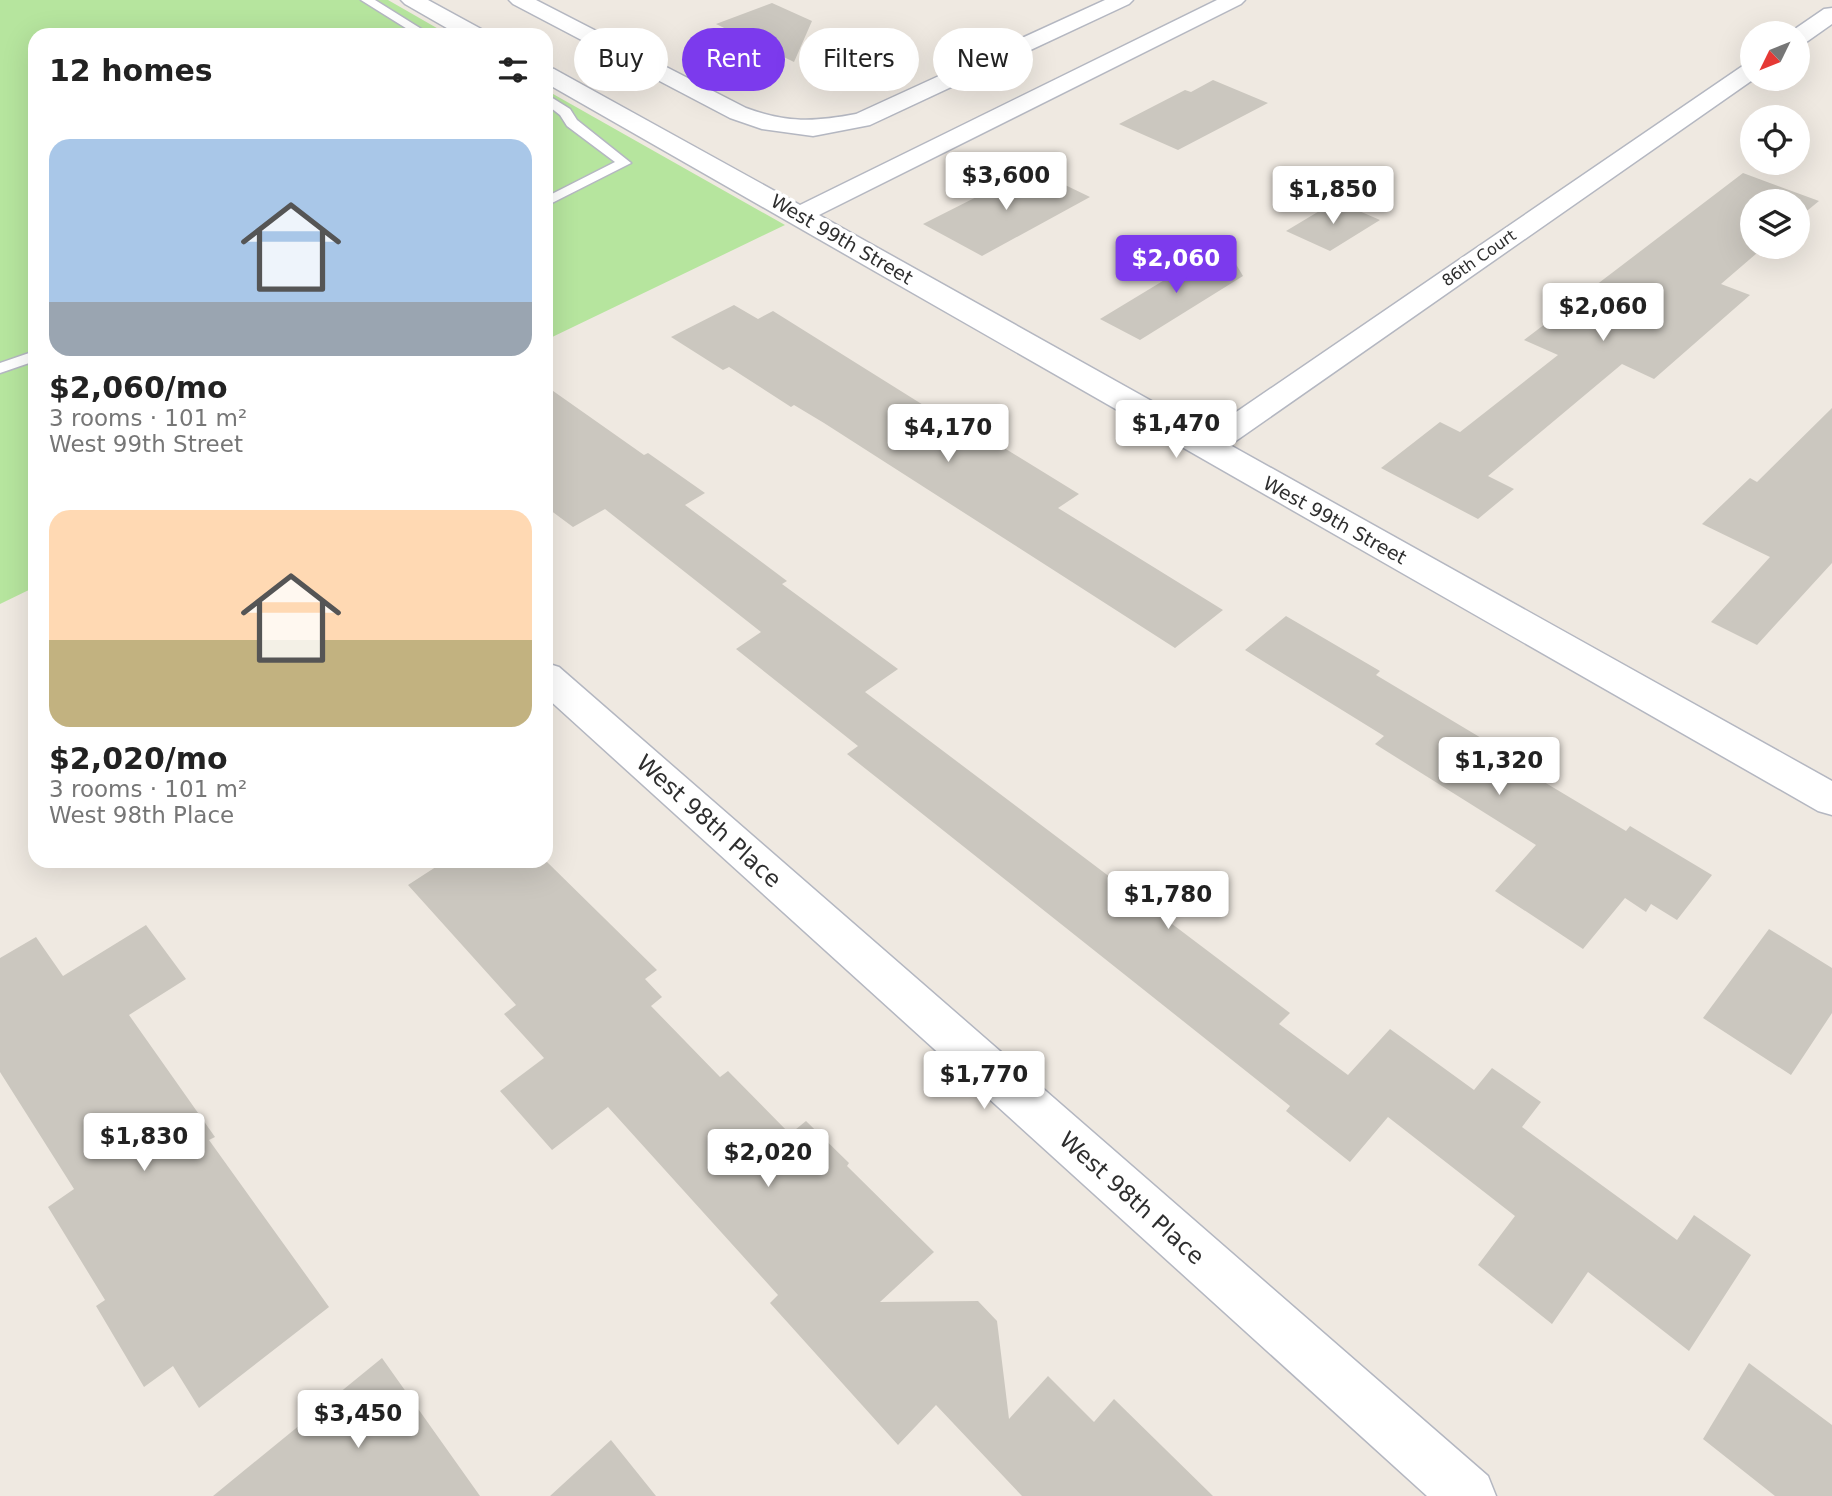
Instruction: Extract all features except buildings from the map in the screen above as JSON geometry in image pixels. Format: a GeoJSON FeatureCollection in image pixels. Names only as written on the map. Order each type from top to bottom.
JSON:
{"type":"FeatureCollection","features":[{"type":"Feature","properties":{"kind":"street"},"geometry":{"type":"LineString","coordinates":[[412,0],[462,28]]}},
{"type":"Feature","properties":{"kind":"street"},"geometry":{"type":"LineString","coordinates":[[520,0],[738,113],[762,122],[813,129],[862,120],[1122,0]]}},
{"type":"Feature","properties":{"kind":"street"},"geometry":{"type":"LineString","coordinates":[[799,215],[1234,0]]}},
{"type":"Feature","properties":{"kind":"street"},"geometry":{"type":"LineString","coordinates":[[1810,29],[1832,14]]}},
{"type":"Feature","properties":{"kind":"street","name":"86th Court"},"geometry":{"type":"LineString","coordinates":[[1207,447],[1740,77]]}},
{"type":"Feature","properties":{"kind":"street","name":"West 99th Street"},"geometry":{"type":"LineString","coordinates":[[553,78],[1832,800]]}},
{"type":"Feature","properties":{"kind":"street","name":"West 98th Place"},"geometry":{"type":"LineString","coordinates":[[553,682],[1468,1496]]}},
{"type":"Feature","properties":{"kind":"lane"},"geometry":{"type":"LineString","coordinates":[[367,0],[413,28]]}},
{"type":"Feature","properties":{"kind":"lane"},"geometry":{"type":"LineString","coordinates":[[553,103],[565,112],[572,123],[624,163],[553,198]]}},
{"type":"Feature","properties":{"kind":"lane"},"geometry":{"type":"LineString","coordinates":[[0,368],[28,358]]}},
{"type":"Feature","properties":{"kind":"green space"},"geometry":{"type":"Polygon","coordinates":[[[0,0],[388,0],[437,28],[28,28],[28,590],[0,604],[0,0]]]}},
{"type":"Feature","properties":{"kind":"green space"},"geometry":{"type":"Polygon","coordinates":[[[553,94],[785,225],[553,337],[553,94]]]}}]}
